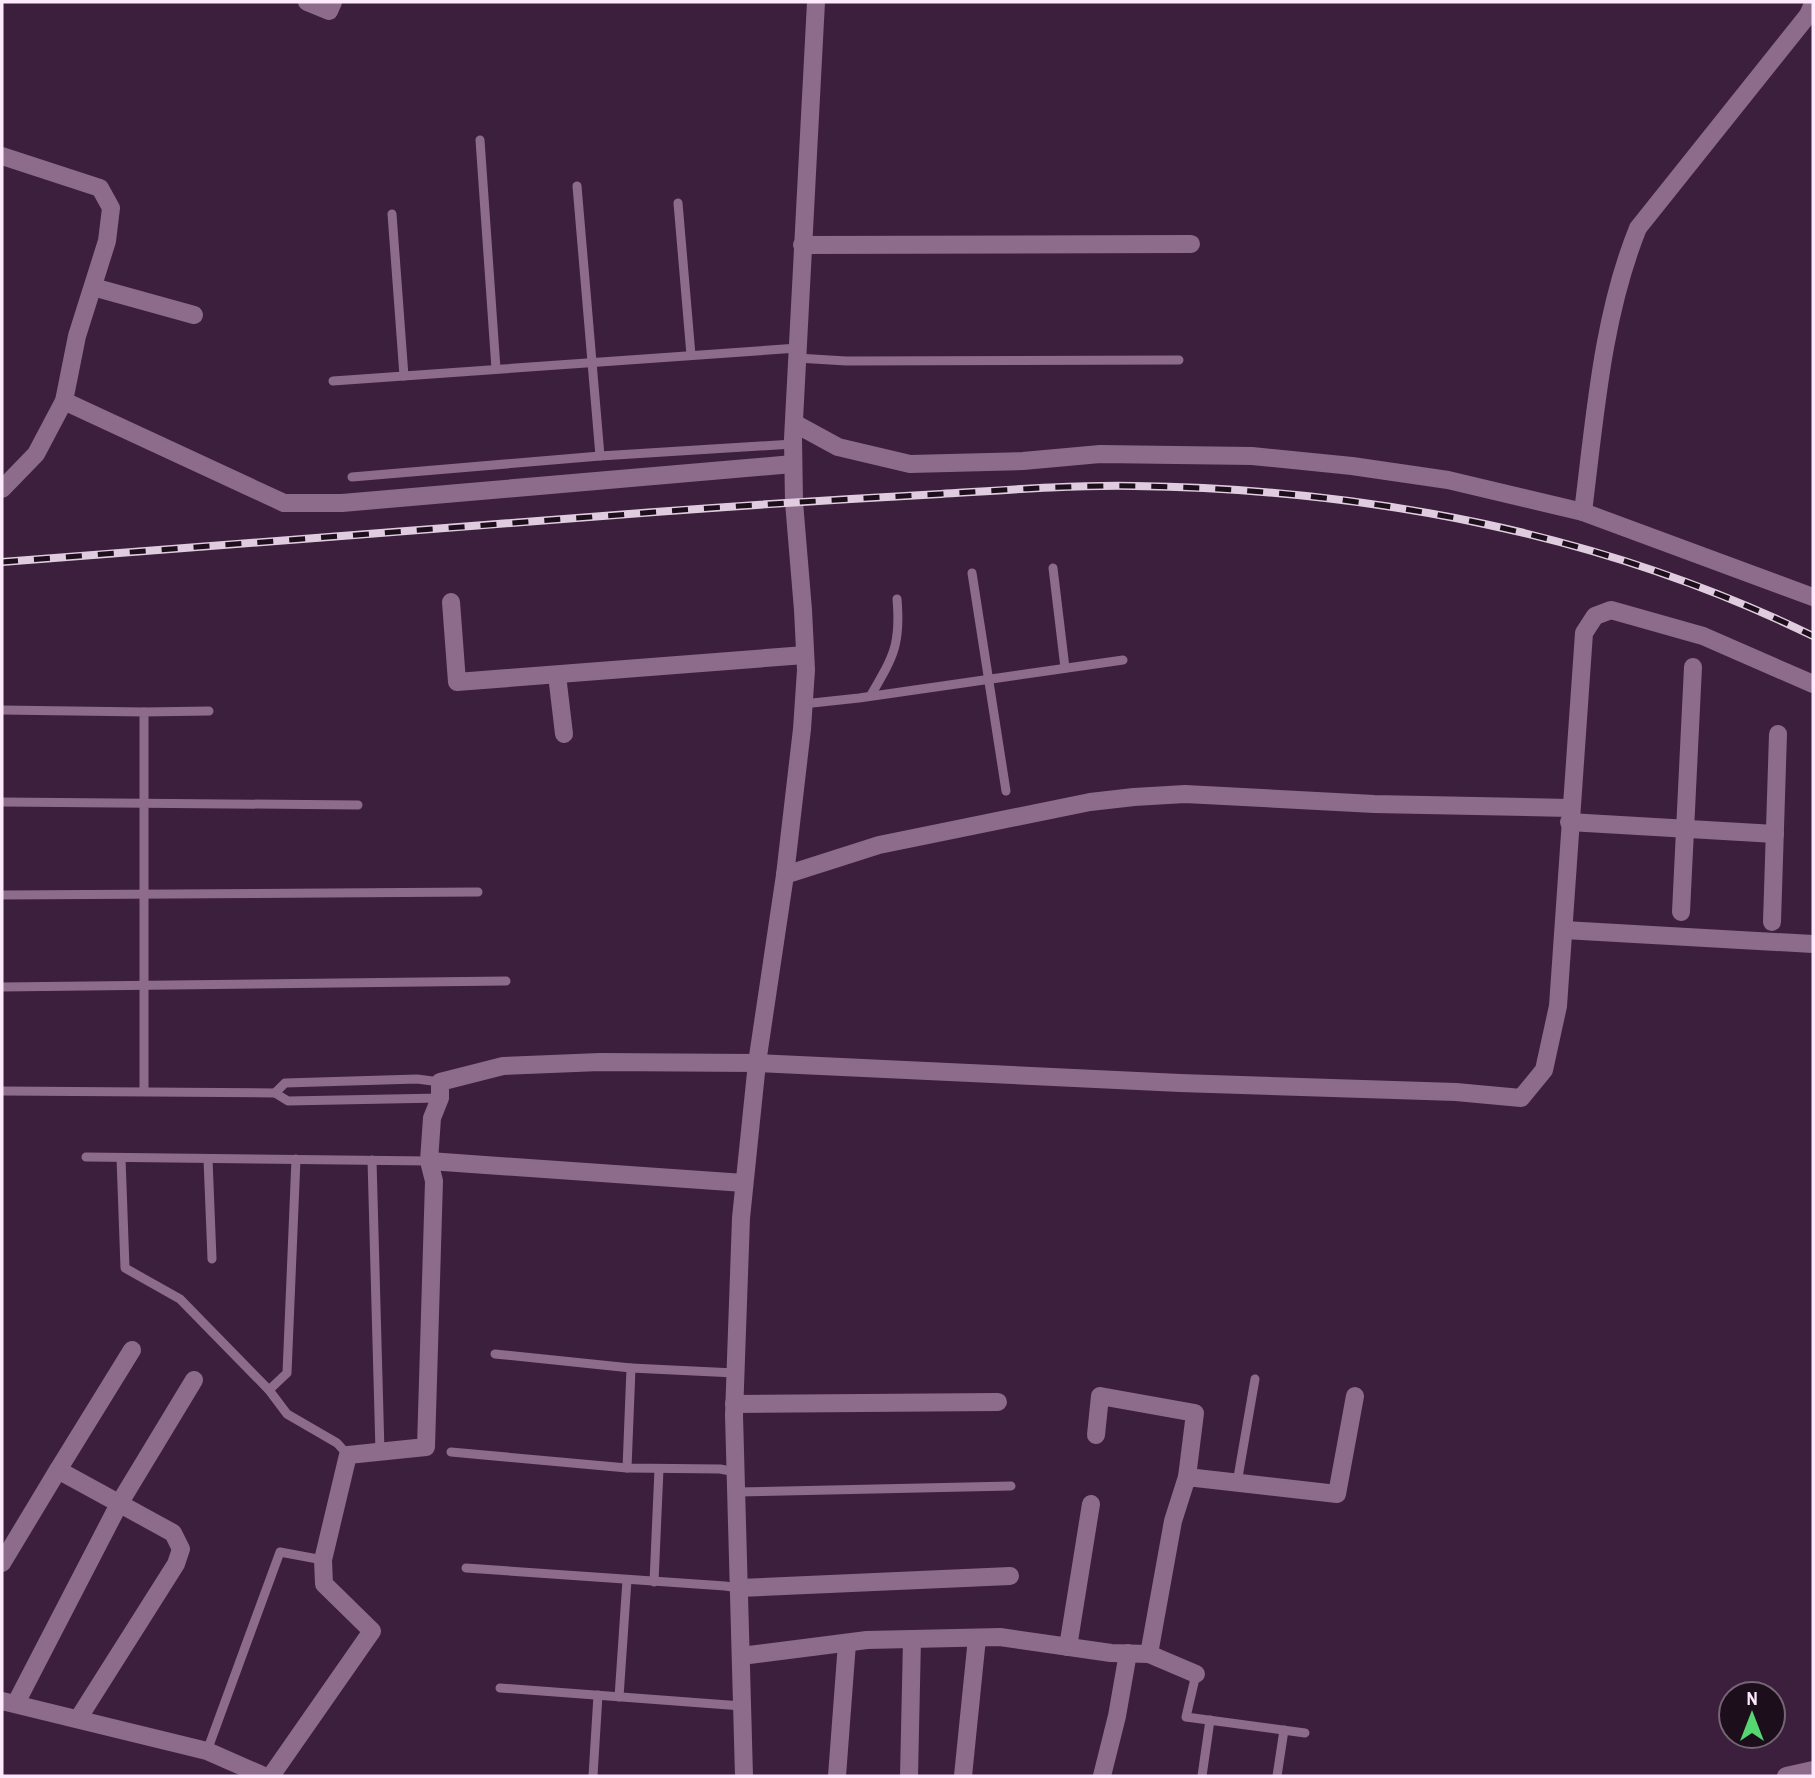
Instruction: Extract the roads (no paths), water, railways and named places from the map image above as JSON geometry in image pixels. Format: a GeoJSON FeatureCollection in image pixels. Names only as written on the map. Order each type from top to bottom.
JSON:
{"type":"FeatureCollection","features":[{"type":"Feature","properties":{"kind":"street"},"geometry":{"type":"LineString","coordinates":[[307,2],[330,11],[333,2]]}},
{"type":"Feature","properties":{"kind":"street"},"geometry":{"type":"LineString","coordinates":[[744,1776],[734,1404],[741,1218],[757,1063],[785,875],[803,704],[806,655],[794,502],[793,444],[816,2]]}},
{"type":"Feature","properties":{"kind":"street"},"geometry":{"type":"LineString","coordinates":[[1583,512],[1602,366],[1623,263],[1638,228],[1808,15],[1813,4]]}},
{"type":"Feature","properties":{"kind":"street"},"geometry":{"type":"LineString","coordinates":[[2,156],[100,188],[111,208],[107,241],[77,336],[64,401],[36,454],[2,489]]}},
{"type":"Feature","properties":{"kind":"street"},"geometry":{"type":"LineString","coordinates":[[803,246],[1191,244]]}},
{"type":"Feature","properties":{"kind":"street"},"geometry":{"type":"LineString","coordinates":[[93,287],[194,315]]}},
{"type":"Feature","properties":{"kind":"street"},"geometry":{"type":"LineString","coordinates":[[64,401],[284,503],[342,503],[793,464]]}},
{"type":"Feature","properties":{"kind":"street"},"geometry":{"type":"LineString","coordinates":[[794,423],[838,447],[910,464],[1023,461],[1100,454],[1252,456],[1352,466],[1448,480],[1583,512],[1813,597]]}},
{"type":"Feature","properties":{"kind":"street"},"geometry":{"type":"LineString","coordinates":[[451,602],[457,682],[806,655]]}},
{"type":"Feature","properties":{"kind":"street"},"geometry":{"type":"LineString","coordinates":[[271,1776],[372,1631],[324,1584],[323,1560],[348,1455],[426,1447],[434,1181],[429,1161],[432,1118],[440,1090],[503,1066],[600,1062],[757,1063],[1180,1083],[1456,1092],[1521,1098],[1545,1070],[1558,1006],[1584,633],[1595,616],[1611,610],[1703,636],[1813,684]]}},
{"type":"Feature","properties":{"kind":"street"},"geometry":{"type":"LineString","coordinates":[[1681,912],[1693,667]]}},
{"type":"Feature","properties":{"kind":"street"},"geometry":{"type":"LineString","coordinates":[[557,674],[564,734]]}},
{"type":"Feature","properties":{"kind":"street"},"geometry":{"type":"LineString","coordinates":[[1772,922],[1778,734]]}},
{"type":"Feature","properties":{"kind":"street"},"geometry":{"type":"LineString","coordinates":[[785,875],[878,845],[1090,802],[1185,794],[1570,815],[1685,828],[1775,834]]}},
{"type":"Feature","properties":{"kind":"street"},"geometry":{"type":"LineString","coordinates":[[1564,930],[1813,944]]}},
{"type":"Feature","properties":{"kind":"street"},"geometry":{"type":"LineString","coordinates":[[429,1161],[744,1183]]}},
{"type":"Feature","properties":{"kind":"street"},"geometry":{"type":"LineString","coordinates":[[2,1563],[132,1350]]}},
{"type":"Feature","properties":{"kind":"street"},"geometry":{"type":"LineString","coordinates":[[194,1380],[119,1504],[9,1702],[207,1751],[264,1776]]}},
{"type":"Feature","properties":{"kind":"street"},"geometry":{"type":"LineString","coordinates":[[1096,1434],[1100,1396],[1195,1413],[1187,1477],[1173,1521],[1149,1654]]}},
{"type":"Feature","properties":{"kind":"street"},"geometry":{"type":"LineString","coordinates":[[1187,1477],[1338,1494],[1355,1396]]}},
{"type":"Feature","properties":{"kind":"street"},"geometry":{"type":"LineString","coordinates":[[734,1404],[998,1402]]}},
{"type":"Feature","properties":{"kind":"street"},"geometry":{"type":"LineString","coordinates":[[58,1470],[173,1533],[181,1549],[176,1564],[78,1719]]}},
{"type":"Feature","properties":{"kind":"street"},"geometry":{"type":"LineString","coordinates":[[1068,1647],[1091,1504]]}},
{"type":"Feature","properties":{"kind":"street"},"geometry":{"type":"LineString","coordinates":[[739,1588],[1010,1576]]}},
{"type":"Feature","properties":{"kind":"street"},"geometry":{"type":"LineString","coordinates":[[741,1656],[847,1643],[1000,1637],[1111,1653],[1149,1654],[1196,1674]]}},
{"type":"Feature","properties":{"kind":"street"},"geometry":{"type":"LineString","coordinates":[[963,1776],[977,1638]]}},
{"type":"Feature","properties":{"kind":"street"},"geometry":{"type":"LineString","coordinates":[[908,1776],[912,1639]]}},
{"type":"Feature","properties":{"kind":"street"},"geometry":{"type":"LineString","coordinates":[[837,1776],[847,1643]]}},
{"type":"Feature","properties":{"kind":"street"},"geometry":{"type":"LineString","coordinates":[[1102,1776],[1117,1716],[1128,1653]]}},
{"type":"Feature","properties":{"kind":"street"},"geometry":{"type":"LineString","coordinates":[[1786,1776],[1813,1770]]}},
{"type":"Feature","properties":{"kind":"lane"},"geometry":{"type":"LineString","coordinates":[[480,140],[495,369]]}},
{"type":"Feature","properties":{"kind":"lane"},"geometry":{"type":"LineString","coordinates":[[577,186],[600,456]]}},
{"type":"Feature","properties":{"kind":"lane"},"geometry":{"type":"LineString","coordinates":[[678,202],[691,355]]}},
{"type":"Feature","properties":{"kind":"lane"},"geometry":{"type":"LineString","coordinates":[[392,214],[404,376]]}},
{"type":"Feature","properties":{"kind":"lane"},"geometry":{"type":"LineString","coordinates":[[333,381],[691,355],[798,353],[846,361],[1179,360]]}},
{"type":"Feature","properties":{"kind":"lane"},"geometry":{"type":"LineString","coordinates":[[352,477],[600,456],[793,444]]}},
{"type":"Feature","properties":{"kind":"lane"},"geometry":{"type":"LineString","coordinates":[[1053,568],[1065,668]]}},
{"type":"Feature","properties":{"kind":"lane"},"geometry":{"type":"LineString","coordinates":[[972,573],[1006,791]]}},
{"type":"Feature","properties":{"kind":"lane"},"geometry":{"type":"LineString","coordinates":[[871,695],[894,654],[900,623],[897,599]]}},
{"type":"Feature","properties":{"kind":"lane"},"geometry":{"type":"LineString","coordinates":[[803,704],[1123,660]]}},
{"type":"Feature","properties":{"kind":"lane"},"geometry":{"type":"LineString","coordinates":[[2,710],[209,711]]}},
{"type":"Feature","properties":{"kind":"lane"},"geometry":{"type":"LineString","coordinates":[[144,712],[144,1091]]}},
{"type":"Feature","properties":{"kind":"lane"},"geometry":{"type":"LineString","coordinates":[[2,802],[358,805]]}},
{"type":"Feature","properties":{"kind":"lane"},"geometry":{"type":"LineString","coordinates":[[2,895],[478,892]]}},
{"type":"Feature","properties":{"kind":"lane"},"geometry":{"type":"LineString","coordinates":[[2,987],[506,981]]}},
{"type":"Feature","properties":{"kind":"lane"},"geometry":{"type":"LineString","coordinates":[[275,1093],[285,1083],[417,1079],[440,1090]]}},
{"type":"Feature","properties":{"kind":"lane"},"geometry":{"type":"LineString","coordinates":[[2,1091],[275,1093],[288,1101],[440,1090]]}},
{"type":"Feature","properties":{"kind":"lane"},"geometry":{"type":"LineString","coordinates":[[86,1157],[429,1161]]}},
{"type":"Feature","properties":{"kind":"lane"},"geometry":{"type":"LineString","coordinates":[[121,1158],[125,1268],[180,1298],[269,1390],[287,1414],[337,1443],[348,1455]]}},
{"type":"Feature","properties":{"kind":"lane"},"geometry":{"type":"LineString","coordinates":[[208,1159],[212,1259]]}},
{"type":"Feature","properties":{"kind":"lane"},"geometry":{"type":"LineString","coordinates":[[269,1390],[287,1373],[296,1159]]}},
{"type":"Feature","properties":{"kind":"lane"},"geometry":{"type":"LineString","coordinates":[[372,1160],[380,1452]]}},
{"type":"Feature","properties":{"kind":"lane"},"geometry":{"type":"LineString","coordinates":[[495,1354],[631,1368],[735,1373]]}},
{"type":"Feature","properties":{"kind":"lane"},"geometry":{"type":"LineString","coordinates":[[627,1468],[631,1368]]}},
{"type":"Feature","properties":{"kind":"lane"},"geometry":{"type":"LineString","coordinates":[[1237,1483],[1255,1379]]}},
{"type":"Feature","properties":{"kind":"lane"},"geometry":{"type":"LineString","coordinates":[[451,1452],[627,1468],[720,1469],[736,1472]]}},
{"type":"Feature","properties":{"kind":"lane"},"geometry":{"type":"LineString","coordinates":[[654,1582],[659,1469]]}},
{"type":"Feature","properties":{"kind":"lane"},"geometry":{"type":"LineString","coordinates":[[736,1492],[1011,1486]]}},
{"type":"Feature","properties":{"kind":"lane"},"geometry":{"type":"LineString","coordinates":[[207,1751],[280,1552],[323,1560]]}},
{"type":"Feature","properties":{"kind":"lane"},"geometry":{"type":"LineString","coordinates":[[466,1568],[739,1588]]}},
{"type":"Feature","properties":{"kind":"lane"},"geometry":{"type":"LineString","coordinates":[[619,1697],[627,1580]]}},
{"type":"Feature","properties":{"kind":"lane"},"geometry":{"type":"LineString","coordinates":[[1196,1674],[1186,1717],[1305,1733]]}},
{"type":"Feature","properties":{"kind":"lane"},"geometry":{"type":"LineString","coordinates":[[500,1688],[742,1706]]}},
{"type":"Feature","properties":{"kind":"lane"},"geometry":{"type":"LineString","coordinates":[[593,1776],[597,1695]]}},
{"type":"Feature","properties":{"kind":"lane"},"geometry":{"type":"LineString","coordinates":[[1202,1776],[1210,1720]]}},
{"type":"Feature","properties":{"kind":"lane"},"geometry":{"type":"LineString","coordinates":[[1278,1776],[1284,1730]]}},
{"type":"Feature","properties":{"kind":"railway"},"geometry":{"type":"LineString","coordinates":[[2,562],[833,500],[1086,486],[1222,489],[1309,496],[1396,508],[1567,544],[1651,570],[1733,600],[1813,636]]}}]}
